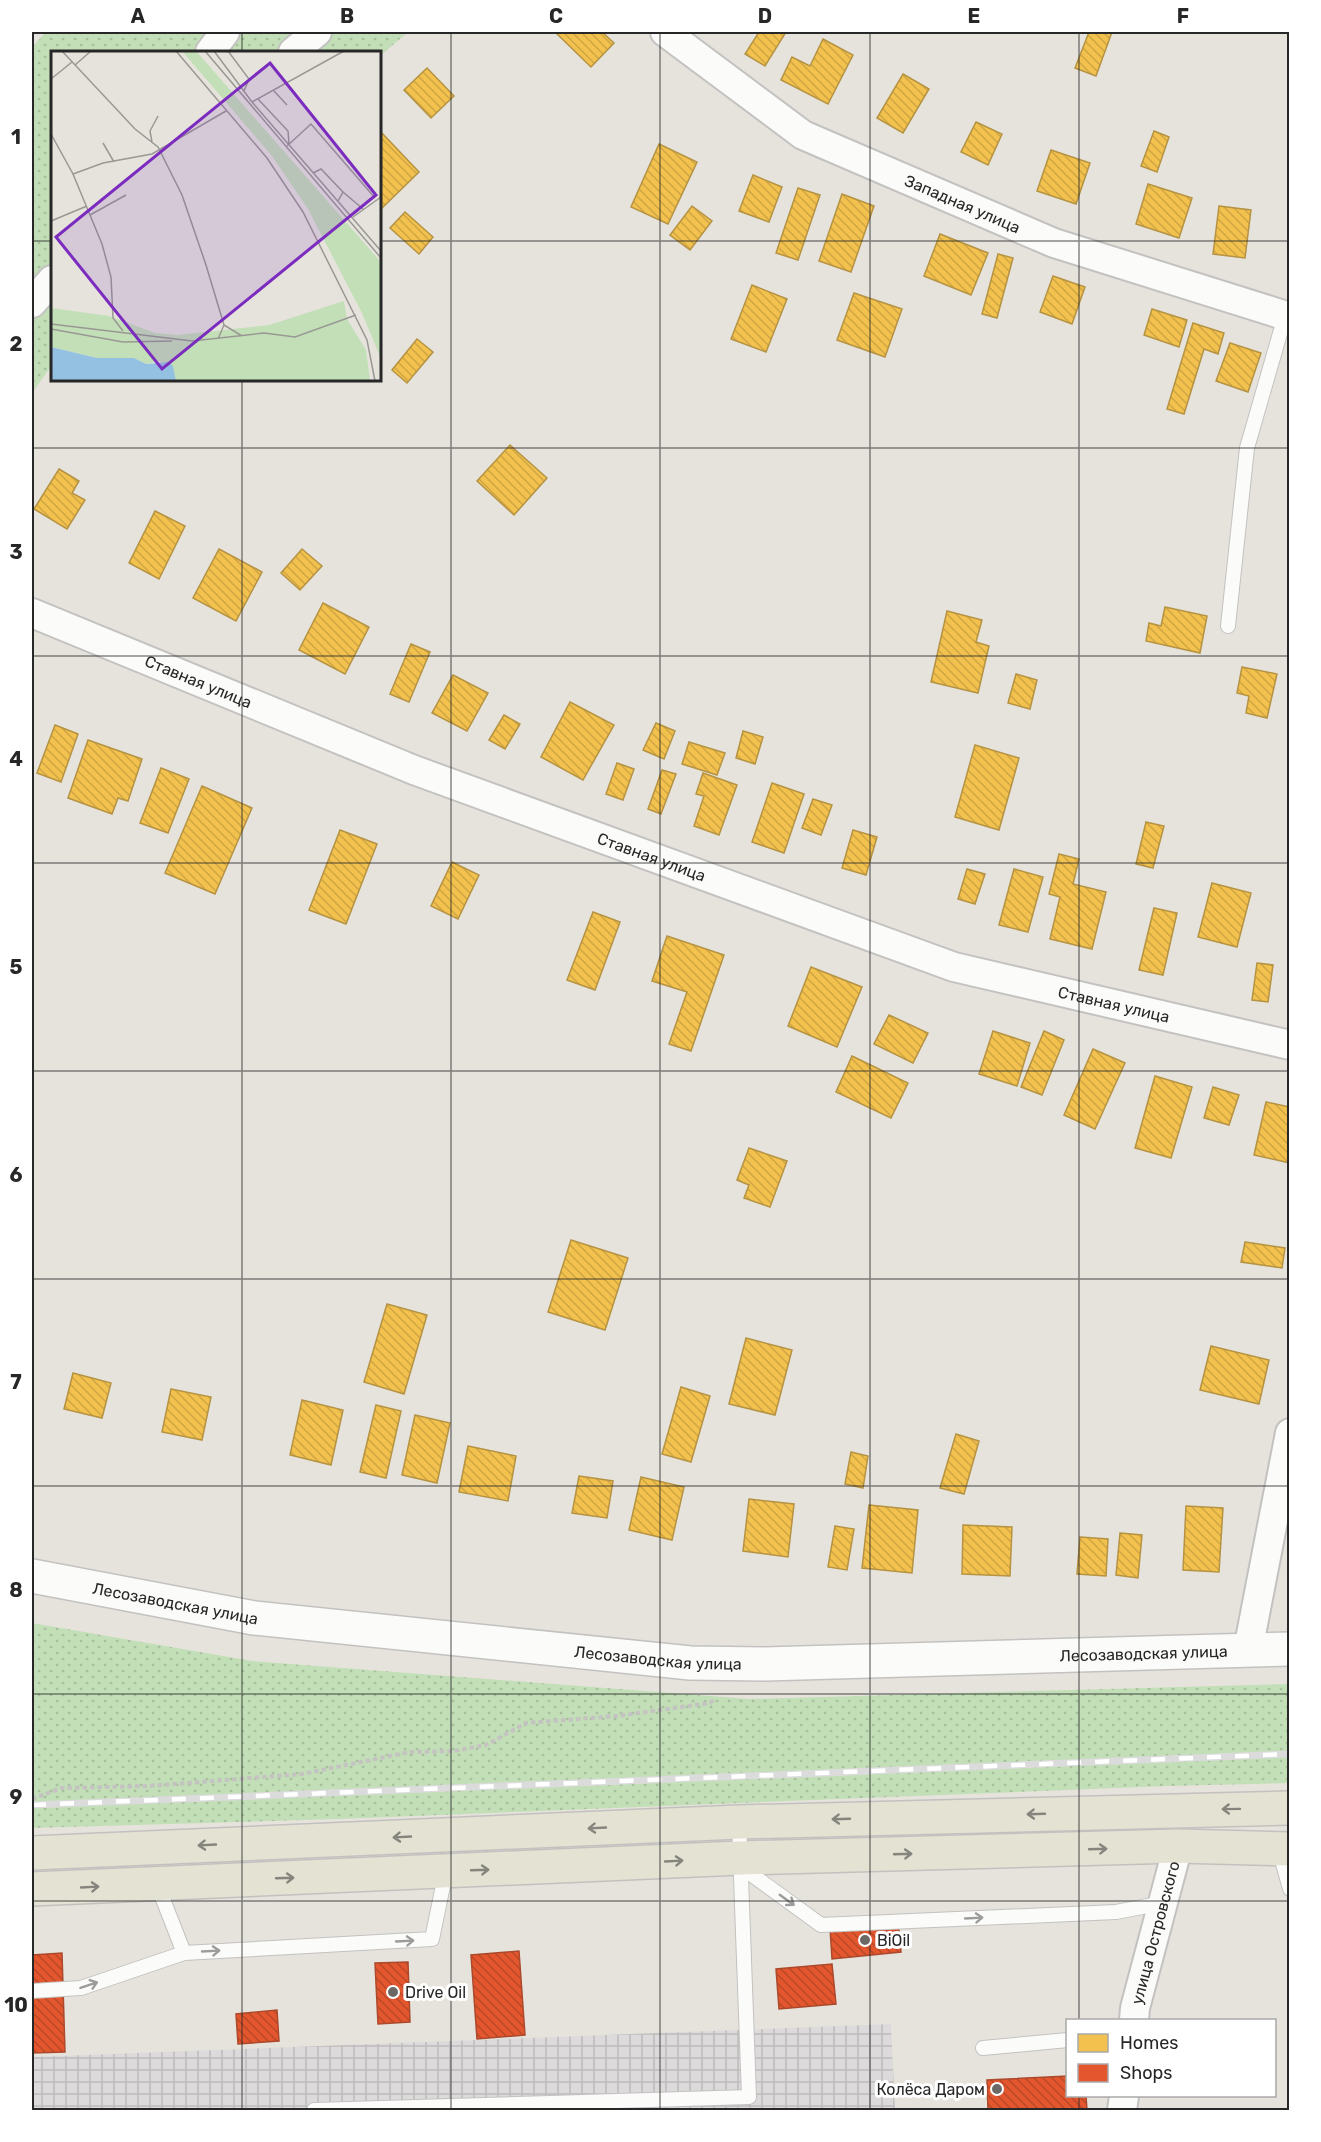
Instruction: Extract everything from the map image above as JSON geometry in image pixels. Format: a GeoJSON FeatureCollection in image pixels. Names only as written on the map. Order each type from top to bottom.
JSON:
{"type":"FeatureCollection","features":[{"type":"Feature","properties":{"kind":"main road"},"geometry":{"type":"LineString","coordinates":[[32,1853],[739,1822],[1290,1808]]}},
{"type":"Feature","properties":{"kind":"main road"},"geometry":{"type":"LineString","coordinates":[[32,1889],[446,1871],[1178,1846],[1285,1849]]}},
{"type":"Feature","properties":{"kind":"street"},"geometry":{"type":"LineString","coordinates":[[211,51],[225,32]]}},
{"type":"Feature","properties":{"kind":"street"},"geometry":{"type":"LineString","coordinates":[[294,51],[317,32]]}},
{"type":"Feature","properties":{"kind":"street","name":"Западная улица"},"geometry":{"type":"LineString","coordinates":[[665,32],[803,135],[1054,243],[1287,317]]}},
{"type":"Feature","properties":{"kind":"street"},"geometry":{"type":"LineString","coordinates":[[32,303],[51,281]]}},
{"type":"Feature","properties":{"kind":"street","name":"Ставная улица"},"geometry":{"type":"LineString","coordinates":[[32,613],[414,770],[954,967],[1290,1045]]}},
{"type":"Feature","properties":{"kind":"street"},"geometry":{"type":"LineString","coordinates":[[1248,1650],[1290,1433]]}},
{"type":"Feature","properties":{"kind":"street","name":"Лесозаводская улица"},"geometry":{"type":"LineString","coordinates":[[32,1576],[254,1618],[690,1663],[765,1665],[1290,1649]]}},
{"type":"Feature","properties":{"kind":"street","name":"улица Островского"},"geometry":{"type":"LineString","coordinates":[[1134,2019],[1135,2008],[1178,1846]]}},
{"type":"Feature","properties":{"kind":"lane"},"geometry":{"type":"LineString","coordinates":[[1228,626],[1247,448],[1287,317]]}},
{"type":"Feature","properties":{"kind":"lane"},"geometry":{"type":"LineString","coordinates":[[314,2110],[749,2097],[739,1822]]}},
{"type":"Feature","properties":{"kind":"lane"},"geometry":{"type":"LineString","coordinates":[[1285,1849],[1290,1889]]}},
{"type":"Feature","properties":{"kind":"lane"},"geometry":{"type":"LineString","coordinates":[[740,1862],[821,1925],[1116,1912],[1163,1903]]}},
{"type":"Feature","properties":{"kind":"lane"},"geometry":{"type":"LineString","coordinates":[[32,1991],[81,1988],[184,1953],[432,1939],[446,1871]]}},
{"type":"Feature","properties":{"kind":"lane"},"geometry":{"type":"LineString","coordinates":[[158,1884],[184,1953]]}},
{"type":"Feature","properties":{"kind":"lane"},"geometry":{"type":"LineString","coordinates":[[983,2048],[1066,2040]]}},
{"type":"Feature","properties":{"kind":"path"},"geometry":{"type":"LineString","coordinates":[[32,1800],[61,1788],[149,1786],[302,1774],[410,1752],[454,1752],[486,1745],[526,1723],[617,1716],[710,1702],[719,1696]]}},
{"type":"Feature","properties":{"kind":"shaded area"},"geometry":{"type":"Polygon","coordinates":[[[891,2024],[895,2110],[32,2110],[32,2057],[891,2024]]]}},
{"type":"Feature","properties":{"kind":"green space"},"geometry":{"type":"Polygon","coordinates":[[[46,32],[408,32],[381,55],[381,51],[51,51],[51,366],[32,393],[32,47],[46,32]]]}},
{"type":"Feature","properties":{"kind":"green space"},"geometry":{"type":"Polygon","coordinates":[[[32,1623],[252,1661],[749,1699],[1289,1684],[1289,1783],[338,1819],[32,1828],[32,1623]]]}},
{"type":"Feature","properties":{"kind":"building: Homes"},"geometry":{"type":"Polygon","coordinates":[[[555,32],[602,32],[614,43],[591,67],[555,32]]]}},
{"type":"Feature","properties":{"kind":"building: Homes"},"geometry":{"type":"Polygon","coordinates":[[[759,32],[786,32],[765,66],[745,54],[759,32]]]}},
{"type":"Feature","properties":{"kind":"building: Homes"},"geometry":{"type":"Polygon","coordinates":[[[1089,32],[1112,32],[1096,76],[1075,68],[1089,32]]]}},
{"type":"Feature","properties":{"kind":"building: Homes"},"geometry":{"type":"Polygon","coordinates":[[[823,39],[853,55],[828,104],[781,80],[792,57],[810,66],[823,39]]]}},
{"type":"Feature","properties":{"kind":"building: Homes"},"geometry":{"type":"Polygon","coordinates":[[[427,68],[454,96],[431,118],[404,90],[427,68]]]}},
{"type":"Feature","properties":{"kind":"building: Homes"},"geometry":{"type":"Polygon","coordinates":[[[903,74],[929,89],[903,133],[877,118],[903,74]]]}},
{"type":"Feature","properties":{"kind":"building: Homes"},"geometry":{"type":"Polygon","coordinates":[[[976,122],[1002,134],[988,165],[961,152],[976,122]]]}},
{"type":"Feature","properties":{"kind":"building: Homes"},"geometry":{"type":"Polygon","coordinates":[[[1154,131],[1169,137],[1157,172],[1141,166],[1154,131]]]}},
{"type":"Feature","properties":{"kind":"building: Homes"},"geometry":{"type":"Polygon","coordinates":[[[381,132],[419,172],[381,209],[381,132]]]}},
{"type":"Feature","properties":{"kind":"building: Homes"},"geometry":{"type":"Polygon","coordinates":[[[659,144],[697,162],[668,224],[631,207],[659,144]]]}},
{"type":"Feature","properties":{"kind":"building: Homes"},"geometry":{"type":"Polygon","coordinates":[[[1051,150],[1090,163],[1076,204],[1037,191],[1051,150]]]}},
{"type":"Feature","properties":{"kind":"building: Homes"},"geometry":{"type":"Polygon","coordinates":[[[753,175],[782,187],[769,222],[739,211],[753,175]]]}},
{"type":"Feature","properties":{"kind":"building: Homes"},"geometry":{"type":"Polygon","coordinates":[[[1148,184],[1192,198],[1179,238],[1136,224],[1148,184]]]}},
{"type":"Feature","properties":{"kind":"building: Homes"},"geometry":{"type":"Polygon","coordinates":[[[798,188],[820,195],[798,260],[776,253],[798,188]]]}},
{"type":"Feature","properties":{"kind":"building: Homes"},"geometry":{"type":"Polygon","coordinates":[[[842,194],[874,206],[851,272],[819,261],[842,194]]]}},
{"type":"Feature","properties":{"kind":"building: Homes"},"geometry":{"type":"Polygon","coordinates":[[[692,206],[712,221],[690,250],[670,235],[692,206]]]}},
{"type":"Feature","properties":{"kind":"building: Homes"},"geometry":{"type":"Polygon","coordinates":[[[1219,206],[1251,210],[1245,258],[1213,254],[1219,206]]]}},
{"type":"Feature","properties":{"kind":"building: Homes"},"geometry":{"type":"Polygon","coordinates":[[[405,212],[433,237],[419,254],[390,228],[405,212]]]}},
{"type":"Feature","properties":{"kind":"building: Homes"},"geometry":{"type":"Polygon","coordinates":[[[940,234],[988,253],[971,295],[924,276],[940,234]]]}},
{"type":"Feature","properties":{"kind":"building: Homes"},"geometry":{"type":"Polygon","coordinates":[[[998,254],[1013,258],[997,318],[982,314],[998,254]]]}},
{"type":"Feature","properties":{"kind":"building: Homes"},"geometry":{"type":"Polygon","coordinates":[[[1053,276],[1085,287],[1072,324],[1040,312],[1053,276]]]}},
{"type":"Feature","properties":{"kind":"building: Homes"},"geometry":{"type":"Polygon","coordinates":[[[752,285],[787,299],[766,352],[731,339],[752,285]]]}},
{"type":"Feature","properties":{"kind":"building: Homes"},"geometry":{"type":"Polygon","coordinates":[[[854,293],[902,309],[885,357],[837,340],[854,293]]]}},
{"type":"Feature","properties":{"kind":"building: Homes"},"geometry":{"type":"Polygon","coordinates":[[[1152,309],[1187,320],[1179,347],[1144,335],[1152,309]]]}},
{"type":"Feature","properties":{"kind":"building: Homes"},"geometry":{"type":"Polygon","coordinates":[[[1193,323],[1224,333],[1218,354],[1204,349],[1184,414],[1167,409],[1193,323]]]}},
{"type":"Feature","properties":{"kind":"building: Homes"},"geometry":{"type":"Polygon","coordinates":[[[417,339],[433,352],[407,383],[392,370],[417,339]]]}},
{"type":"Feature","properties":{"kind":"building: Homes"},"geometry":{"type":"Polygon","coordinates":[[[1230,343],[1261,353],[1248,392],[1216,381],[1230,343]]]}},
{"type":"Feature","properties":{"kind":"building: Homes"},"geometry":{"type":"Polygon","coordinates":[[[510,445],[547,478],[514,515],[477,481],[510,445]]]}},
{"type":"Feature","properties":{"kind":"building: Homes"},"geometry":{"type":"Polygon","coordinates":[[[59,469],[79,481],[72,493],[85,500],[67,529],[34,509],[59,469]]]}},
{"type":"Feature","properties":{"kind":"building: Homes"},"geometry":{"type":"Polygon","coordinates":[[[155,511],[185,526],[159,579],[129,563],[155,511]]]}},
{"type":"Feature","properties":{"kind":"building: Homes"},"geometry":{"type":"Polygon","coordinates":[[[219,549],[262,572],[236,621],[193,598],[219,549]]]}},
{"type":"Feature","properties":{"kind":"building: Homes"},"geometry":{"type":"Polygon","coordinates":[[[302,549],[322,566],[300,590],[281,573],[302,549]]]}},
{"type":"Feature","properties":{"kind":"building: Homes"},"geometry":{"type":"Polygon","coordinates":[[[323,603],[369,627],[345,674],[299,650],[323,603]]]}},
{"type":"Feature","properties":{"kind":"building: Homes"},"geometry":{"type":"Polygon","coordinates":[[[1165,607],[1207,616],[1200,653],[1146,641],[1149,623],[1161,626],[1165,607]]]}},
{"type":"Feature","properties":{"kind":"building: Homes"},"geometry":{"type":"Polygon","coordinates":[[[947,611],[982,620],[976,642],[989,646],[978,693],[931,682],[947,611]]]}},
{"type":"Feature","properties":{"kind":"building: Homes"},"geometry":{"type":"Polygon","coordinates":[[[411,644],[430,652],[409,702],[390,694],[411,644]]]}},
{"type":"Feature","properties":{"kind":"building: Homes"},"geometry":{"type":"Polygon","coordinates":[[[1242,667],[1277,674],[1267,718],[1246,713],[1249,696],[1237,693],[1242,667]]]}},
{"type":"Feature","properties":{"kind":"building: Homes"},"geometry":{"type":"Polygon","coordinates":[[[1016,674],[1037,680],[1030,709],[1008,703],[1016,674]]]}},
{"type":"Feature","properties":{"kind":"building: Homes"},"geometry":{"type":"Polygon","coordinates":[[[453,675],[488,693],[467,731],[432,713],[453,675]]]}},
{"type":"Feature","properties":{"kind":"building: Homes"},"geometry":{"type":"Polygon","coordinates":[[[570,702],[614,725],[583,780],[541,757],[570,702]]]}},
{"type":"Feature","properties":{"kind":"building: Homes"},"geometry":{"type":"Polygon","coordinates":[[[504,715],[520,724],[505,749],[489,740],[504,715]]]}},
{"type":"Feature","properties":{"kind":"building: Homes"},"geometry":{"type":"Polygon","coordinates":[[[656,723],[675,731],[664,759],[643,750],[656,723]]]}},
{"type":"Feature","properties":{"kind":"building: Homes"},"geometry":{"type":"Polygon","coordinates":[[[55,725],[78,734],[61,782],[37,773],[55,725]]]}},
{"type":"Feature","properties":{"kind":"building: Homes"},"geometry":{"type":"Polygon","coordinates":[[[743,731],[763,737],[755,764],[736,758],[743,731]]]}},
{"type":"Feature","properties":{"kind":"building: Homes"},"geometry":{"type":"Polygon","coordinates":[[[88,740],[142,759],[128,801],[118,798],[112,814],[68,798],[88,740]]]}},
{"type":"Feature","properties":{"kind":"building: Homes"},"geometry":{"type":"Polygon","coordinates":[[[689,742],[725,753],[717,775],[682,764],[689,742]]]}},
{"type":"Feature","properties":{"kind":"building: Homes"},"geometry":{"type":"Polygon","coordinates":[[[975,745],[1019,758],[999,830],[955,817],[975,745]]]}},
{"type":"Feature","properties":{"kind":"building: Homes"},"geometry":{"type":"Polygon","coordinates":[[[617,763],[634,769],[623,800],[606,794],[617,763]]]}},
{"type":"Feature","properties":{"kind":"building: Homes"},"geometry":{"type":"Polygon","coordinates":[[[161,768],[189,779],[168,833],[140,823],[161,768]]]}},
{"type":"Feature","properties":{"kind":"building: Homes"},"geometry":{"type":"Polygon","coordinates":[[[662,770],[676,774],[661,814],[648,809],[662,770]]]}},
{"type":"Feature","properties":{"kind":"building: Homes"},"geometry":{"type":"Polygon","coordinates":[[[703,773],[737,785],[719,835],[694,826],[704,796],[696,794],[703,773]]]}},
{"type":"Feature","properties":{"kind":"building: Homes"},"geometry":{"type":"Polygon","coordinates":[[[772,783],[804,794],[784,853],[752,842],[772,783]]]}},
{"type":"Feature","properties":{"kind":"building: Homes"},"geometry":{"type":"Polygon","coordinates":[[[202,786],[252,808],[215,894],[165,873],[202,786]]]}},
{"type":"Feature","properties":{"kind":"building: Homes"},"geometry":{"type":"Polygon","coordinates":[[[813,799],[832,805],[821,835],[802,828],[813,799]]]}},
{"type":"Feature","properties":{"kind":"building: Homes"},"geometry":{"type":"Polygon","coordinates":[[[1146,822],[1164,826],[1153,868],[1136,864],[1146,822]]]}},
{"type":"Feature","properties":{"kind":"building: Homes"},"geometry":{"type":"Polygon","coordinates":[[[340,830],[377,844],[346,924],[309,910],[340,830]]]}},
{"type":"Feature","properties":{"kind":"building: Homes"},"geometry":{"type":"Polygon","coordinates":[[[853,830],[877,837],[866,875],[842,868],[853,830]]]}},
{"type":"Feature","properties":{"kind":"building: Homes"},"geometry":{"type":"Polygon","coordinates":[[[1059,854],[1079,859],[1073,884],[1106,892],[1092,949],[1050,939],[1060,897],[1049,894],[1059,854]]]}},
{"type":"Feature","properties":{"kind":"building: Homes"},"geometry":{"type":"Polygon","coordinates":[[[452,862],[479,875],[458,919],[431,906],[452,862]]]}},
{"type":"Feature","properties":{"kind":"building: Homes"},"geometry":{"type":"Polygon","coordinates":[[[967,869],[985,874],[975,904],[958,899],[967,869]]]}},
{"type":"Feature","properties":{"kind":"building: Homes"},"geometry":{"type":"Polygon","coordinates":[[[1014,869],[1043,877],[1028,932],[999,925],[1014,869]]]}},
{"type":"Feature","properties":{"kind":"building: Homes"},"geometry":{"type":"Polygon","coordinates":[[[1212,883],[1251,893],[1237,947],[1198,937],[1212,883]]]}},
{"type":"Feature","properties":{"kind":"building: Homes"},"geometry":{"type":"Polygon","coordinates":[[[1154,908],[1177,913],[1163,975],[1139,970],[1154,908]]]}},
{"type":"Feature","properties":{"kind":"building: Homes"},"geometry":{"type":"Polygon","coordinates":[[[593,912],[620,922],[595,990],[567,980],[593,912]]]}},
{"type":"Feature","properties":{"kind":"building: Homes"},"geometry":{"type":"Polygon","coordinates":[[[667,936],[724,955],[691,1051],[669,1044],[687,992],[652,981],[667,936]]]}},
{"type":"Feature","properties":{"kind":"building: Homes"},"geometry":{"type":"Polygon","coordinates":[[[1257,963],[1273,965],[1268,1002],[1252,1000],[1257,963]]]}},
{"type":"Feature","properties":{"kind":"building: Homes"},"geometry":{"type":"Polygon","coordinates":[[[811,967],[862,987],[837,1047],[788,1026],[811,967]]]}},
{"type":"Feature","properties":{"kind":"building: Homes"},"geometry":{"type":"Polygon","coordinates":[[[889,1015],[928,1033],[913,1063],[874,1044],[889,1015]]]}},
{"type":"Feature","properties":{"kind":"building: Homes"},"geometry":{"type":"Polygon","coordinates":[[[993,1031],[1030,1043],[1017,1086],[979,1074],[993,1031]]]}},
{"type":"Feature","properties":{"kind":"building: Homes"},"geometry":{"type":"Polygon","coordinates":[[[1044,1031],[1064,1040],[1042,1095],[1021,1087],[1044,1031]]]}},
{"type":"Feature","properties":{"kind":"building: Homes"},"geometry":{"type":"Polygon","coordinates":[[[1093,1049],[1125,1063],[1095,1129],[1064,1115],[1093,1049]]]}},
{"type":"Feature","properties":{"kind":"building: Homes"},"geometry":{"type":"Polygon","coordinates":[[[852,1056],[908,1083],[891,1118],[836,1092],[852,1056]]]}},
{"type":"Feature","properties":{"kind":"building: Homes"},"geometry":{"type":"Polygon","coordinates":[[[1155,1076],[1192,1087],[1171,1158],[1135,1148],[1155,1076]]]}},
{"type":"Feature","properties":{"kind":"building: Homes"},"geometry":{"type":"Polygon","coordinates":[[[1213,1087],[1239,1095],[1229,1125],[1204,1118],[1213,1087]]]}},
{"type":"Feature","properties":{"kind":"building: Homes"},"geometry":{"type":"Polygon","coordinates":[[[1266,1102],[1290,1107],[1290,1163],[1254,1155],[1266,1102]]]}},
{"type":"Feature","properties":{"kind":"building: Homes"},"geometry":{"type":"Polygon","coordinates":[[[749,1148],[787,1161],[770,1207],[744,1198],[749,1185],[737,1180],[749,1148]]]}},
{"type":"Feature","properties":{"kind":"building: Homes"},"geometry":{"type":"Polygon","coordinates":[[[571,1240],[628,1258],[605,1330],[548,1312],[571,1240]]]}},
{"type":"Feature","properties":{"kind":"building: Homes"},"geometry":{"type":"Polygon","coordinates":[[[1245,1242],[1285,1248],[1282,1268],[1241,1262],[1245,1242]]]}},
{"type":"Feature","properties":{"kind":"building: Homes"},"geometry":{"type":"Polygon","coordinates":[[[387,1304],[427,1315],[404,1394],[364,1382],[387,1304]]]}},
{"type":"Feature","properties":{"kind":"building: Homes"},"geometry":{"type":"Polygon","coordinates":[[[746,1338],[792,1350],[775,1415],[729,1404],[746,1338]]]}},
{"type":"Feature","properties":{"kind":"building: Homes"},"geometry":{"type":"Polygon","coordinates":[[[1211,1346],[1269,1360],[1259,1404],[1200,1390],[1211,1346]]]}},
{"type":"Feature","properties":{"kind":"building: Homes"},"geometry":{"type":"Polygon","coordinates":[[[73,1373],[111,1383],[102,1418],[64,1409],[73,1373]]]}},
{"type":"Feature","properties":{"kind":"building: Homes"},"geometry":{"type":"Polygon","coordinates":[[[681,1387],[710,1396],[691,1462],[662,1454],[681,1387]]]}},
{"type":"Feature","properties":{"kind":"building: Homes"},"geometry":{"type":"Polygon","coordinates":[[[171,1389],[211,1397],[202,1440],[162,1432],[171,1389]]]}},
{"type":"Feature","properties":{"kind":"building: Homes"},"geometry":{"type":"Polygon","coordinates":[[[302,1400],[343,1410],[331,1465],[290,1455],[302,1400]]]}},
{"type":"Feature","properties":{"kind":"building: Homes"},"geometry":{"type":"Polygon","coordinates":[[[376,1405],[401,1411],[386,1478],[360,1472],[376,1405]]]}},
{"type":"Feature","properties":{"kind":"building: Homes"},"geometry":{"type":"Polygon","coordinates":[[[415,1415],[450,1423],[437,1483],[402,1475],[415,1415]]]}},
{"type":"Feature","properties":{"kind":"building: Homes"},"geometry":{"type":"Polygon","coordinates":[[[956,1434],[979,1441],[964,1494],[940,1488],[956,1434]]]}},
{"type":"Feature","properties":{"kind":"building: Homes"},"geometry":{"type":"Polygon","coordinates":[[[468,1446],[516,1456],[508,1501],[459,1492],[468,1446]]]}},
{"type":"Feature","properties":{"kind":"building: Homes"},"geometry":{"type":"Polygon","coordinates":[[[851,1452],[868,1456],[863,1488],[845,1484],[851,1452]]]}},
{"type":"Feature","properties":{"kind":"building: Homes"},"geometry":{"type":"Polygon","coordinates":[[[579,1476],[613,1481],[607,1518],[572,1513],[579,1476]]]}},
{"type":"Feature","properties":{"kind":"building: Homes"},"geometry":{"type":"Polygon","coordinates":[[[641,1477],[684,1487],[672,1540],[629,1530],[641,1477]]]}},
{"type":"Feature","properties":{"kind":"building: Homes"},"geometry":{"type":"Polygon","coordinates":[[[749,1499],[794,1504],[788,1557],[743,1551],[749,1499]]]}},
{"type":"Feature","properties":{"kind":"building: Homes"},"geometry":{"type":"Polygon","coordinates":[[[869,1505],[918,1510],[912,1573],[862,1568],[869,1505]]]}},
{"type":"Feature","properties":{"kind":"building: Homes"},"geometry":{"type":"Polygon","coordinates":[[[1186,1506],[1223,1508],[1219,1572],[1183,1570],[1186,1506]]]}},
{"type":"Feature","properties":{"kind":"building: Homes"},"geometry":{"type":"Polygon","coordinates":[[[963,1525],[1012,1527],[1010,1576],[962,1574],[963,1525]]]}},
{"type":"Feature","properties":{"kind":"building: Homes"},"geometry":{"type":"Polygon","coordinates":[[[835,1526],[854,1529],[847,1570],[828,1567],[835,1526]]]}},
{"type":"Feature","properties":{"kind":"building: Homes"},"geometry":{"type":"Polygon","coordinates":[[[1120,1533],[1142,1535],[1138,1578],[1116,1575],[1120,1533]]]}},
{"type":"Feature","properties":{"kind":"building: Homes"},"geometry":{"type":"Polygon","coordinates":[[[1080,1537],[1108,1539],[1106,1576],[1077,1574],[1080,1537]]]}},
{"type":"Feature","properties":{"kind":"building: Shops"},"geometry":{"type":"Polygon","coordinates":[[[898,1921],[901,1952],[832,1959],[830,1928],[898,1921]]]}},
{"type":"Feature","properties":{"kind":"building: Shops"},"geometry":{"type":"Polygon","coordinates":[[[519,1951],[525,2035],[477,2039],[471,1955],[519,1951]]]}},
{"type":"Feature","properties":{"kind":"building: Shops"},"geometry":{"type":"Polygon","coordinates":[[[62,1953],[65,2052],[32,2053],[32,1955],[62,1953]]]}},
{"type":"Feature","properties":{"kind":"building: Shops"},"geometry":{"type":"Polygon","coordinates":[[[408,1962],[410,2022],[378,2024],[375,1963],[408,1962]]]}},
{"type":"Feature","properties":{"kind":"building: Shops"},"geometry":{"type":"Polygon","coordinates":[[[832,1964],[836,2004],[779,2009],[776,1969],[832,1964]]]}},
{"type":"Feature","properties":{"kind":"building: Shops"},"geometry":{"type":"Polygon","coordinates":[[[277,2010],[279,2041],[238,2044],[236,2014],[277,2010]]]}},
{"type":"Feature","properties":{"kind":"building: Shops"},"geometry":{"type":"Polygon","coordinates":[[[1066,2076],[1066,2097],[1086,2097],[1087,2110],[988,2110],[987,2080],[1066,2076]]]}},
{"type":"Feature","properties":{"kind":"railway"},"geometry":{"type":"LineString","coordinates":[[32,1805],[1290,1754]]}},
{"type":"Feature","properties":{"kind":"place","name":"BiOil"},"geometry":{"type":"Point","coordinates":[865,1940]}},
{"type":"Feature","properties":{"kind":"place","name":"Drive Oil"},"geometry":{"type":"Point","coordinates":[393,1992]}},
{"type":"Feature","properties":{"kind":"place","name":"Колёса Даром"},"geometry":{"type":"Point","coordinates":[997,2089]}}]}
